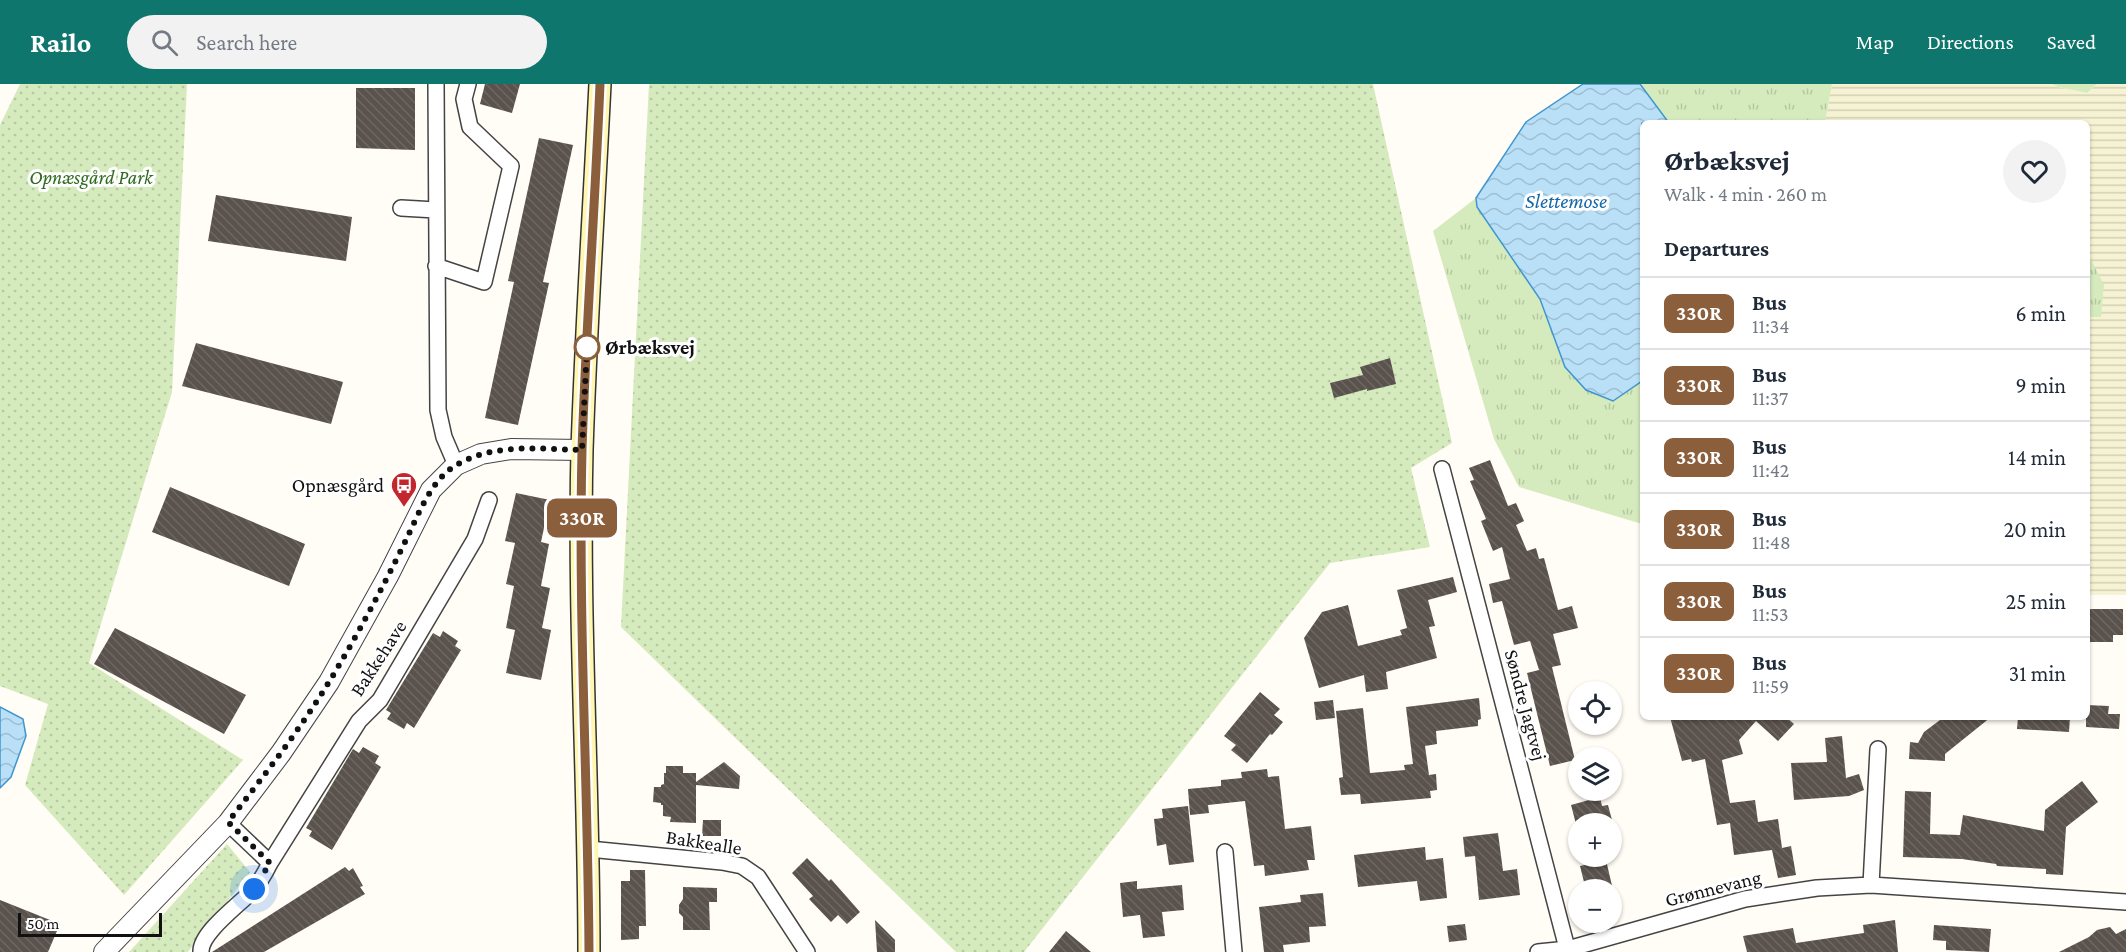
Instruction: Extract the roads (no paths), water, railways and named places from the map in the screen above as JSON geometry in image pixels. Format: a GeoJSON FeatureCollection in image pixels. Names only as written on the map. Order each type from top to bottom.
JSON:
{"type":"FeatureCollection","features":[{"type":"Feature","properties":{"kind":"main road"},"geometry":{"type":"LineString","coordinates":[[589,952],[589,849],[582,643],[582,450],[600,84]]}},
{"type":"Feature","properties":{"kind":"street"},"geometry":{"type":"LineString","coordinates":[[436,84],[438,410],[444,437],[456,465]]}},
{"type":"Feature","properties":{"kind":"street"},"geometry":{"type":"LineString","coordinates":[[436,266],[484,282],[511,166],[470,127],[464,99],[468,84]]}},
{"type":"Feature","properties":{"kind":"street"},"geometry":{"type":"LineString","coordinates":[[401,208],[436,210]]}},
{"type":"Feature","properties":{"kind":"street"},"geometry":{"type":"LineString","coordinates":[[104,952],[228,822],[281,753],[329,682],[388,576],[431,490],[456,465],[481,454],[512,449],[582,450]]}},
{"type":"Feature","properties":{"kind":"street","name":"Søndre Jagtvej"},"geometry":{"type":"LineString","coordinates":[[1442,469],[1568,950]]}},
{"type":"Feature","properties":{"kind":"street","name":"Bakkehave"},"geometry":{"type":"LineString","coordinates":[[201,952],[201,946],[215,926],[254,889],[359,721],[380,700],[475,539],[489,500]]}},
{"type":"Feature","properties":{"kind":"street"},"geometry":{"type":"LineString","coordinates":[[1871,885],[1878,749]]}},
{"type":"Feature","properties":{"kind":"street"},"geometry":{"type":"LineString","coordinates":[[228,822],[270,863]]}},
{"type":"Feature","properties":{"kind":"street","name":"Bakkealle"},"geometry":{"type":"LineString","coordinates":[[589,849],[742,866],[758,877],[807,952]]}},
{"type":"Feature","properties":{"kind":"street"},"geometry":{"type":"LineString","coordinates":[[1225,852],[1234,952]]}},
{"type":"Feature","properties":{"kind":"street","name":"Grønnevang"},"geometry":{"type":"LineString","coordinates":[[1538,952],[1568,950],[1745,899],[1817,888],[1871,885],[2126,902]]}},
{"type":"Feature","properties":{"kind":"water","name":"Slettemose"},"geometry":{"type":"Polygon","coordinates":[[[1583,84],[1640,84],[1667,120],[1640,120],[1640,382],[1613,401],[1586,390],[1565,367],[1540,299],[1477,207],[1476,198],[1526,122],[1583,84]]]}},
{"type":"Feature","properties":{"kind":"water"},"geometry":{"type":"Polygon","coordinates":[[[0,707],[23,719],[26,736],[11,777],[0,788],[0,707]]]}},
{"type":"Feature","properties":{"kind":"place","name":"Ørbæksvej"},"geometry":{"type":"Point","coordinates":[587,347]}},
{"type":"Feature","properties":{"kind":"place","name":"Opnæsgård"},"geometry":{"type":"Point","coordinates":[404,508]}},
{"type":"Feature","properties":{"kind":"park label","name":"Opnæsgård Park"},"geometry":{"type":"Point","coordinates":[91,177]}}]}
